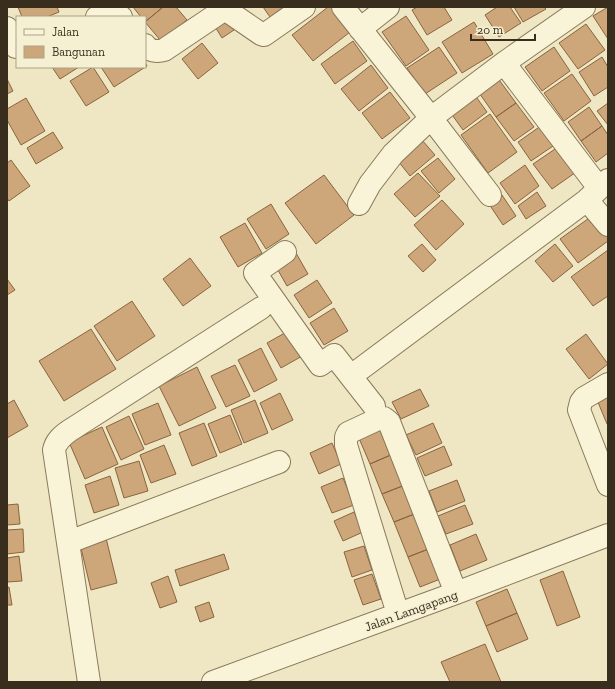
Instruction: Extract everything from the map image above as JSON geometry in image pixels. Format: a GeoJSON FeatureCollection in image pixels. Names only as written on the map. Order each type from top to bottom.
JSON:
{"type":"FeatureCollection","features":[{"type":"Feature","properties":{"kind":"street"},"geometry":{"type":"LineString","coordinates":[[146,46],[158,52],[164,50],[222,11],[226,10],[264,35],[304,7]]}},
{"type":"Feature","properties":{"kind":"street"},"geometry":{"type":"LineString","coordinates":[[342,7],[431,118],[490,195]]}},
{"type":"Feature","properties":{"kind":"street"},"geometry":{"type":"LineString","coordinates":[[360,29],[388,7]]}},
{"type":"Feature","properties":{"kind":"street"},"geometry":{"type":"LineString","coordinates":[[359,204],[370,184],[393,154],[431,118],[504,62],[584,7]]}},
{"type":"Feature","properties":{"kind":"street"},"geometry":{"type":"LineString","coordinates":[[99,16],[109,12],[115,13],[120,16]]}},
{"type":"Feature","properties":{"kind":"street"},"geometry":{"type":"LineString","coordinates":[[7,28],[13,48]]}},
{"type":"Feature","properties":{"kind":"street"},"geometry":{"type":"LineString","coordinates":[[504,62],[598,189],[608,225]]}},
{"type":"Feature","properties":{"kind":"street"},"geometry":{"type":"LineString","coordinates":[[351,376],[598,189]]}},
{"type":"Feature","properties":{"kind":"street"},"geometry":{"type":"LineString","coordinates":[[285,252],[255,273],[320,364],[334,355],[374,406]]}},
{"type":"Feature","properties":{"kind":"street"},"geometry":{"type":"LineString","coordinates":[[89,682],[54,450],[55,445],[63,435],[69,431],[261,308]]}},
{"type":"Feature","properties":{"kind":"street"},"geometry":{"type":"LineString","coordinates":[[608,384],[584,398],[581,402],[579,410],[608,485]]}},
{"type":"Feature","properties":{"kind":"street"},"geometry":{"type":"LineString","coordinates":[[398,614],[346,445],[346,437],[348,434],[378,419],[384,418],[388,422],[456,593]]}},
{"type":"Feature","properties":{"kind":"street"},"geometry":{"type":"LineString","coordinates":[[69,542],[278,462]]}},
{"type":"Feature","properties":{"kind":"street","name":"Jalan Lamgapang"},"geometry":{"type":"LineString","coordinates":[[214,682],[456,593],[608,535]]}},
{"type":"Feature","properties":{"kind":"building"},"geometry":{"type":"Polygon","coordinates":[[[18,7],[57,7],[59,12],[49,16],[22,16],[18,7]]]}},
{"type":"Feature","properties":{"kind":"building"},"geometry":{"type":"Polygon","coordinates":[[[133,7],[163,7],[146,21],[146,16],[140,16],[133,7]]]}},
{"type":"Feature","properties":{"kind":"building"},"geometry":{"type":"Polygon","coordinates":[[[163,7],[176,7],[187,20],[161,41],[146,23],[146,21],[163,7]]]}},
{"type":"Feature","properties":{"kind":"building"},"geometry":{"type":"Polygon","coordinates":[[[263,7],[284,7],[270,17],[263,7]]]}},
{"type":"Feature","properties":{"kind":"building"},"geometry":{"type":"Polygon","coordinates":[[[328,7],[332,7],[350,32],[313,61],[292,35],[328,7]]]}},
{"type":"Feature","properties":{"kind":"building"},"geometry":{"type":"Polygon","coordinates":[[[417,7],[444,7],[452,20],[427,35],[412,10],[417,7]]]}},
{"type":"Feature","properties":{"kind":"building"},"geometry":{"type":"Polygon","coordinates":[[[497,7],[510,7],[521,23],[499,37],[485,15],[497,7]]]}},
{"type":"Feature","properties":{"kind":"building"},"geometry":{"type":"Polygon","coordinates":[[[514,7],[544,7],[546,9],[523,22],[514,7]]]}},
{"type":"Feature","properties":{"kind":"building"},"geometry":{"type":"Polygon","coordinates":[[[608,7],[608,39],[593,16],[608,7]]]}},
{"type":"Feature","properties":{"kind":"building"},"geometry":{"type":"Polygon","coordinates":[[[406,16],[429,50],[406,66],[382,32],[406,16]]]}},
{"type":"Feature","properties":{"kind":"building"},"geometry":{"type":"Polygon","coordinates":[[[227,18],[234,30],[222,38],[214,25],[227,18]]]}},
{"type":"Feature","properties":{"kind":"building"},"geometry":{"type":"Polygon","coordinates":[[[474,22],[493,54],[462,73],[442,42],[474,22]]]}},
{"type":"Feature","properties":{"kind":"building"},"geometry":{"type":"Polygon","coordinates":[[[586,24],[605,50],[578,69],[559,43],[586,24]]]}},
{"type":"Feature","properties":{"kind":"building"},"geometry":{"type":"Polygon","coordinates":[[[353,41],[367,61],[335,84],[321,64],[353,41]]]}},
{"type":"Feature","properties":{"kind":"building"},"geometry":{"type":"Polygon","coordinates":[[[202,43],[218,63],[198,79],[182,59],[202,43]]]}},
{"type":"Feature","properties":{"kind":"building"},"geometry":{"type":"Polygon","coordinates":[[[439,47],[457,73],[425,94],[407,68],[439,47]]]}},
{"type":"Feature","properties":{"kind":"building"},"geometry":{"type":"Polygon","coordinates":[[[554,47],[570,71],[542,91],[525,67],[554,47]]]}},
{"type":"Feature","properties":{"kind":"building"},"geometry":{"type":"Polygon","coordinates":[[[602,57],[608,67],[608,87],[594,96],[579,72],[602,57]]]}},
{"type":"Feature","properties":{"kind":"building"},"geometry":{"type":"Polygon","coordinates":[[[371,65],[388,88],[359,111],[341,89],[371,65]]]}},
{"type":"Feature","properties":{"kind":"building"},"geometry":{"type":"Polygon","coordinates":[[[53,68],[77,68],[60,79],[53,68]]]}},
{"type":"Feature","properties":{"kind":"building"},"geometry":{"type":"Polygon","coordinates":[[[94,68],[109,92],[86,106],[70,81],[94,68]]]}},
{"type":"Feature","properties":{"kind":"building"},"geometry":{"type":"Polygon","coordinates":[[[102,68],[144,68],[114,87],[102,68]]]}},
{"type":"Feature","properties":{"kind":"building"},"geometry":{"type":"Polygon","coordinates":[[[494,73],[516,103],[496,117],[475,87],[494,73]]]}},
{"type":"Feature","properties":{"kind":"building"},"geometry":{"type":"Polygon","coordinates":[[[572,74],[591,101],[564,121],[544,93],[572,74]]]}},
{"type":"Feature","properties":{"kind":"building"},"geometry":{"type":"Polygon","coordinates":[[[7,79],[13,91],[7,94],[7,79]]]}},
{"type":"Feature","properties":{"kind":"building"},"geometry":{"type":"Polygon","coordinates":[[[390,92],[410,118],[382,139],[362,113],[390,92]]]}},
{"type":"Feature","properties":{"kind":"building"},"geometry":{"type":"Polygon","coordinates":[[[474,94],[487,112],[463,130],[450,112],[474,94]]]}},
{"type":"Feature","properties":{"kind":"building"},"geometry":{"type":"Polygon","coordinates":[[[26,98],[45,131],[21,145],[7,120],[7,109],[26,98]]]}},
{"type":"Feature","properties":{"kind":"building"},"geometry":{"type":"Polygon","coordinates":[[[516,103],[534,127],[514,141],[496,117],[516,103]]]}},
{"type":"Feature","properties":{"kind":"building"},"geometry":{"type":"Polygon","coordinates":[[[608,103],[608,125],[597,111],[608,103]]]}},
{"type":"Feature","properties":{"kind":"building"},"geometry":{"type":"Polygon","coordinates":[[[589,107],[602,126],[581,141],[568,122],[589,107]]]}},
{"type":"Feature","properties":{"kind":"building"},"geometry":{"type":"Polygon","coordinates":[[[490,114],[517,152],[488,173],[461,135],[490,114]]]}},
{"type":"Feature","properties":{"kind":"building"},"geometry":{"type":"Polygon","coordinates":[[[545,123],[559,142],[531,161],[518,142],[545,123]]]}},
{"type":"Feature","properties":{"kind":"building"},"geometry":{"type":"Polygon","coordinates":[[[602,126],[608,135],[608,153],[596,162],[581,141],[602,126]]]}},
{"type":"Feature","properties":{"kind":"building"},"geometry":{"type":"Polygon","coordinates":[[[53,132],[63,148],[36,164],[27,148],[53,132]]]}},
{"type":"Feature","properties":{"kind":"building"},"geometry":{"type":"Polygon","coordinates":[[[422,140],[435,155],[410,176],[398,161],[422,140]]]}},
{"type":"Feature","properties":{"kind":"building"},"geometry":{"type":"Polygon","coordinates":[[[561,145],[579,170],[552,189],[533,164],[561,145]]]}},
{"type":"Feature","properties":{"kind":"building"},"geometry":{"type":"Polygon","coordinates":[[[438,158],[455,179],[439,193],[421,171],[438,158]]]}},
{"type":"Feature","properties":{"kind":"building"},"geometry":{"type":"Polygon","coordinates":[[[11,160],[30,186],[9,201],[7,198],[7,163],[11,160]]]}},
{"type":"Feature","properties":{"kind":"building"},"geometry":{"type":"Polygon","coordinates":[[[525,165],[539,186],[515,204],[500,183],[525,165]]]}},
{"type":"Feature","properties":{"kind":"building"},"geometry":{"type":"Polygon","coordinates":[[[418,173],[440,196],[415,217],[394,194],[418,173]]]}},
{"type":"Feature","properties":{"kind":"building"},"geometry":{"type":"Polygon","coordinates":[[[324,175],[354,215],[316,244],[285,203],[324,175]]]}},
{"type":"Feature","properties":{"kind":"building"},"geometry":{"type":"Polygon","coordinates":[[[537,192],[546,206],[526,219],[518,206],[537,192]]]}},
{"type":"Feature","properties":{"kind":"building"},"geometry":{"type":"Polygon","coordinates":[[[502,195],[516,216],[503,225],[489,204],[502,195]]]}},
{"type":"Feature","properties":{"kind":"building"},"geometry":{"type":"Polygon","coordinates":[[[442,200],[464,224],[436,250],[414,225],[442,200]]]}},
{"type":"Feature","properties":{"kind":"building"},"geometry":{"type":"Polygon","coordinates":[[[271,204],[289,234],[266,249],[247,219],[271,204]]]}},
{"type":"Feature","properties":{"kind":"building"},"geometry":{"type":"Polygon","coordinates":[[[592,216],[608,238],[608,241],[578,263],[560,239],[592,216]]]}},
{"type":"Feature","properties":{"kind":"building"},"geometry":{"type":"Polygon","coordinates":[[[245,223],[262,253],[238,267],[220,237],[245,223]]]}},
{"type":"Feature","properties":{"kind":"building"},"geometry":{"type":"Polygon","coordinates":[[[422,244],[436,260],[423,272],[408,256],[422,244]]]}},
{"type":"Feature","properties":{"kind":"building"},"geometry":{"type":"Polygon","coordinates":[[[555,244],[573,266],[553,282],[535,261],[555,244]]]}},
{"type":"Feature","properties":{"kind":"building"},"geometry":{"type":"Polygon","coordinates":[[[608,250],[608,296],[593,306],[571,277],[608,250]]]}},
{"type":"Feature","properties":{"kind":"building"},"geometry":{"type":"Polygon","coordinates":[[[296,253],[308,274],[287,286],[275,265],[296,253]]]}},
{"type":"Feature","properties":{"kind":"building"},"geometry":{"type":"Polygon","coordinates":[[[190,258],[211,286],[183,306],[163,279],[190,258]]]}},
{"type":"Feature","properties":{"kind":"building"},"geometry":{"type":"Polygon","coordinates":[[[7,279],[15,290],[7,295],[7,279]]]}},
{"type":"Feature","properties":{"kind":"building"},"geometry":{"type":"Polygon","coordinates":[[[317,280],[332,303],[309,318],[294,295],[317,280]]]}},
{"type":"Feature","properties":{"kind":"building"},"geometry":{"type":"Polygon","coordinates":[[[132,301],[155,336],[117,361],[94,326],[132,301]]]}},
{"type":"Feature","properties":{"kind":"building"},"geometry":{"type":"Polygon","coordinates":[[[334,308],[348,331],[324,345],[310,323],[334,308]]]}},
{"type":"Feature","properties":{"kind":"building"},"geometry":{"type":"Polygon","coordinates":[[[91,329],[116,369],[64,401],[39,361],[91,329]]]}},
{"type":"Feature","properties":{"kind":"building"},"geometry":{"type":"Polygon","coordinates":[[[290,330],[304,355],[281,368],[267,343],[290,330]]]}},
{"type":"Feature","properties":{"kind":"building"},"geometry":{"type":"Polygon","coordinates":[[[586,334],[608,364],[589,379],[566,349],[586,334]]]}},
{"type":"Feature","properties":{"kind":"building"},"geometry":{"type":"Polygon","coordinates":[[[261,348],[277,380],[254,392],[238,360],[261,348]]]}},
{"type":"Feature","properties":{"kind":"building"},"geometry":{"type":"Polygon","coordinates":[[[235,365],[250,396],[226,407],[211,376],[235,365]]]}},
{"type":"Feature","properties":{"kind":"building"},"geometry":{"type":"Polygon","coordinates":[[[197,367],[216,408],[179,426],[159,386],[197,367]]]}},
{"type":"Feature","properties":{"kind":"building"},"geometry":{"type":"Polygon","coordinates":[[[420,389],[429,406],[401,419],[392,402],[420,389]]]}},
{"type":"Feature","properties":{"kind":"building"},"geometry":{"type":"Polygon","coordinates":[[[608,389],[608,424],[607,424],[595,395],[608,389]]]}},
{"type":"Feature","properties":{"kind":"building"},"geometry":{"type":"Polygon","coordinates":[[[280,393],[293,420],[272,430],[260,403],[280,393]]]}},
{"type":"Feature","properties":{"kind":"building"},"geometry":{"type":"Polygon","coordinates":[[[14,400],[28,426],[7,438],[7,404],[14,400]]]}},
{"type":"Feature","properties":{"kind":"building"},"geometry":{"type":"Polygon","coordinates":[[[255,400],[268,433],[244,443],[231,410],[255,400]]]}},
{"type":"Feature","properties":{"kind":"building"},"geometry":{"type":"Polygon","coordinates":[[[158,403],[171,435],[145,445],[132,414],[158,403]]]}},
{"type":"Feature","properties":{"kind":"building"},"geometry":{"type":"Polygon","coordinates":[[[230,415],[242,444],[220,453],[208,424],[230,415]]]}},
{"type":"Feature","properties":{"kind":"building"},"geometry":{"type":"Polygon","coordinates":[[[129,416],[144,449],[121,460],[106,427],[129,416]]]}},
{"type":"Feature","properties":{"kind":"building"},"geometry":{"type":"Polygon","coordinates":[[[204,423],[217,456],[192,466],[179,433],[204,423]]]}},
{"type":"Feature","properties":{"kind":"building"},"geometry":{"type":"Polygon","coordinates":[[[433,423],[442,443],[416,455],[406,435],[433,423]]]}},
{"type":"Feature","properties":{"kind":"building"},"geometry":{"type":"Polygon","coordinates":[[[102,427],[118,464],[85,479],[69,442],[102,427]]]}},
{"type":"Feature","properties":{"kind":"building"},"geometry":{"type":"Polygon","coordinates":[[[382,427],[393,454],[370,464],[358,436],[382,427]]]}},
{"type":"Feature","properties":{"kind":"building"},"geometry":{"type":"Polygon","coordinates":[[[332,443],[341,464],[319,474],[310,453],[332,443]]]}},
{"type":"Feature","properties":{"kind":"building"},"geometry":{"type":"Polygon","coordinates":[[[164,445],[176,474],[151,483],[140,455],[164,445]]]}},
{"type":"Feature","properties":{"kind":"building"},"geometry":{"type":"Polygon","coordinates":[[[444,446],[452,465],[425,476],[417,458],[444,446]]]}},
{"type":"Feature","properties":{"kind":"building"},"geometry":{"type":"Polygon","coordinates":[[[393,454],[405,485],[382,494],[370,464],[393,454]]]}},
{"type":"Feature","properties":{"kind":"building"},"geometry":{"type":"Polygon","coordinates":[[[139,461],[148,491],[124,498],[115,468],[139,461]]]}},
{"type":"Feature","properties":{"kind":"building"},"geometry":{"type":"Polygon","coordinates":[[[110,476],[119,505],[94,513],[85,485],[110,476]]]}},
{"type":"Feature","properties":{"kind":"building"},"geometry":{"type":"Polygon","coordinates":[[[343,478],[354,505],[332,513],[321,487],[343,478]]]}},
{"type":"Feature","properties":{"kind":"building"},"geometry":{"type":"Polygon","coordinates":[[[457,480],[465,501],[437,512],[429,491],[457,480]]]}},
{"type":"Feature","properties":{"kind":"building"},"geometry":{"type":"Polygon","coordinates":[[[405,485],[417,513],[394,522],[382,494],[405,485]]]}},
{"type":"Feature","properties":{"kind":"building"},"geometry":{"type":"Polygon","coordinates":[[[18,504],[20,524],[7,525],[7,505],[18,504]]]}},
{"type":"Feature","properties":{"kind":"building"},"geometry":{"type":"Polygon","coordinates":[[[465,505],[473,524],[446,534],[438,516],[465,505]]]}},
{"type":"Feature","properties":{"kind":"building"},"geometry":{"type":"Polygon","coordinates":[[[354,512],[363,532],[343,541],[334,521],[354,512]]]}},
{"type":"Feature","properties":{"kind":"building"},"geometry":{"type":"Polygon","coordinates":[[[417,513],[431,548],[408,557],[394,522],[417,513]]]}},
{"type":"Feature","properties":{"kind":"building"},"geometry":{"type":"Polygon","coordinates":[[[23,529],[24,552],[7,554],[7,530],[23,529]]]}},
{"type":"Feature","properties":{"kind":"building"},"geometry":{"type":"Polygon","coordinates":[[[476,534],[487,560],[460,571],[450,545],[476,534]]]}},
{"type":"Feature","properties":{"kind":"building"},"geometry":{"type":"Polygon","coordinates":[[[106,538],[117,583],[91,590],[80,544],[106,538]]]}},
{"type":"Feature","properties":{"kind":"building"},"geometry":{"type":"Polygon","coordinates":[[[364,546],[372,570],[352,577],[344,552],[364,546]]]}},
{"type":"Feature","properties":{"kind":"building"},"geometry":{"type":"Polygon","coordinates":[[[431,548],[443,578],[420,587],[408,557],[431,548]]]}},
{"type":"Feature","properties":{"kind":"building"},"geometry":{"type":"Polygon","coordinates":[[[224,554],[229,569],[180,586],[175,570],[224,554]]]}},
{"type":"Feature","properties":{"kind":"building"},"geometry":{"type":"Polygon","coordinates":[[[19,556],[22,581],[7,582],[7,558],[19,556]]]}},
{"type":"Feature","properties":{"kind":"building"},"geometry":{"type":"Polygon","coordinates":[[[563,571],[580,617],[557,626],[540,580],[563,571]]]}},
{"type":"Feature","properties":{"kind":"building"},"geometry":{"type":"Polygon","coordinates":[[[372,574],[381,599],[363,605],[354,580],[372,574]]]}},
{"type":"Feature","properties":{"kind":"building"},"geometry":{"type":"Polygon","coordinates":[[[168,576],[177,602],[160,608],[151,583],[168,576]]]}},
{"type":"Feature","properties":{"kind":"building"},"geometry":{"type":"Polygon","coordinates":[[[9,587],[12,605],[7,605],[7,588],[9,587]]]}},
{"type":"Feature","properties":{"kind":"building"},"geometry":{"type":"Polygon","coordinates":[[[507,589],[517,613],[486,626],[476,602],[507,589]]]}},
{"type":"Feature","properties":{"kind":"building"},"geometry":{"type":"Polygon","coordinates":[[[209,602],[214,617],[200,622],[195,607],[209,602]]]}},
{"type":"Feature","properties":{"kind":"building"},"geometry":{"type":"Polygon","coordinates":[[[517,613],[528,639],[497,652],[486,626],[517,613]]]}},
{"type":"Feature","properties":{"kind":"building"},"geometry":{"type":"Polygon","coordinates":[[[485,644],[501,682],[450,682],[441,662],[485,644]]]}}]}
